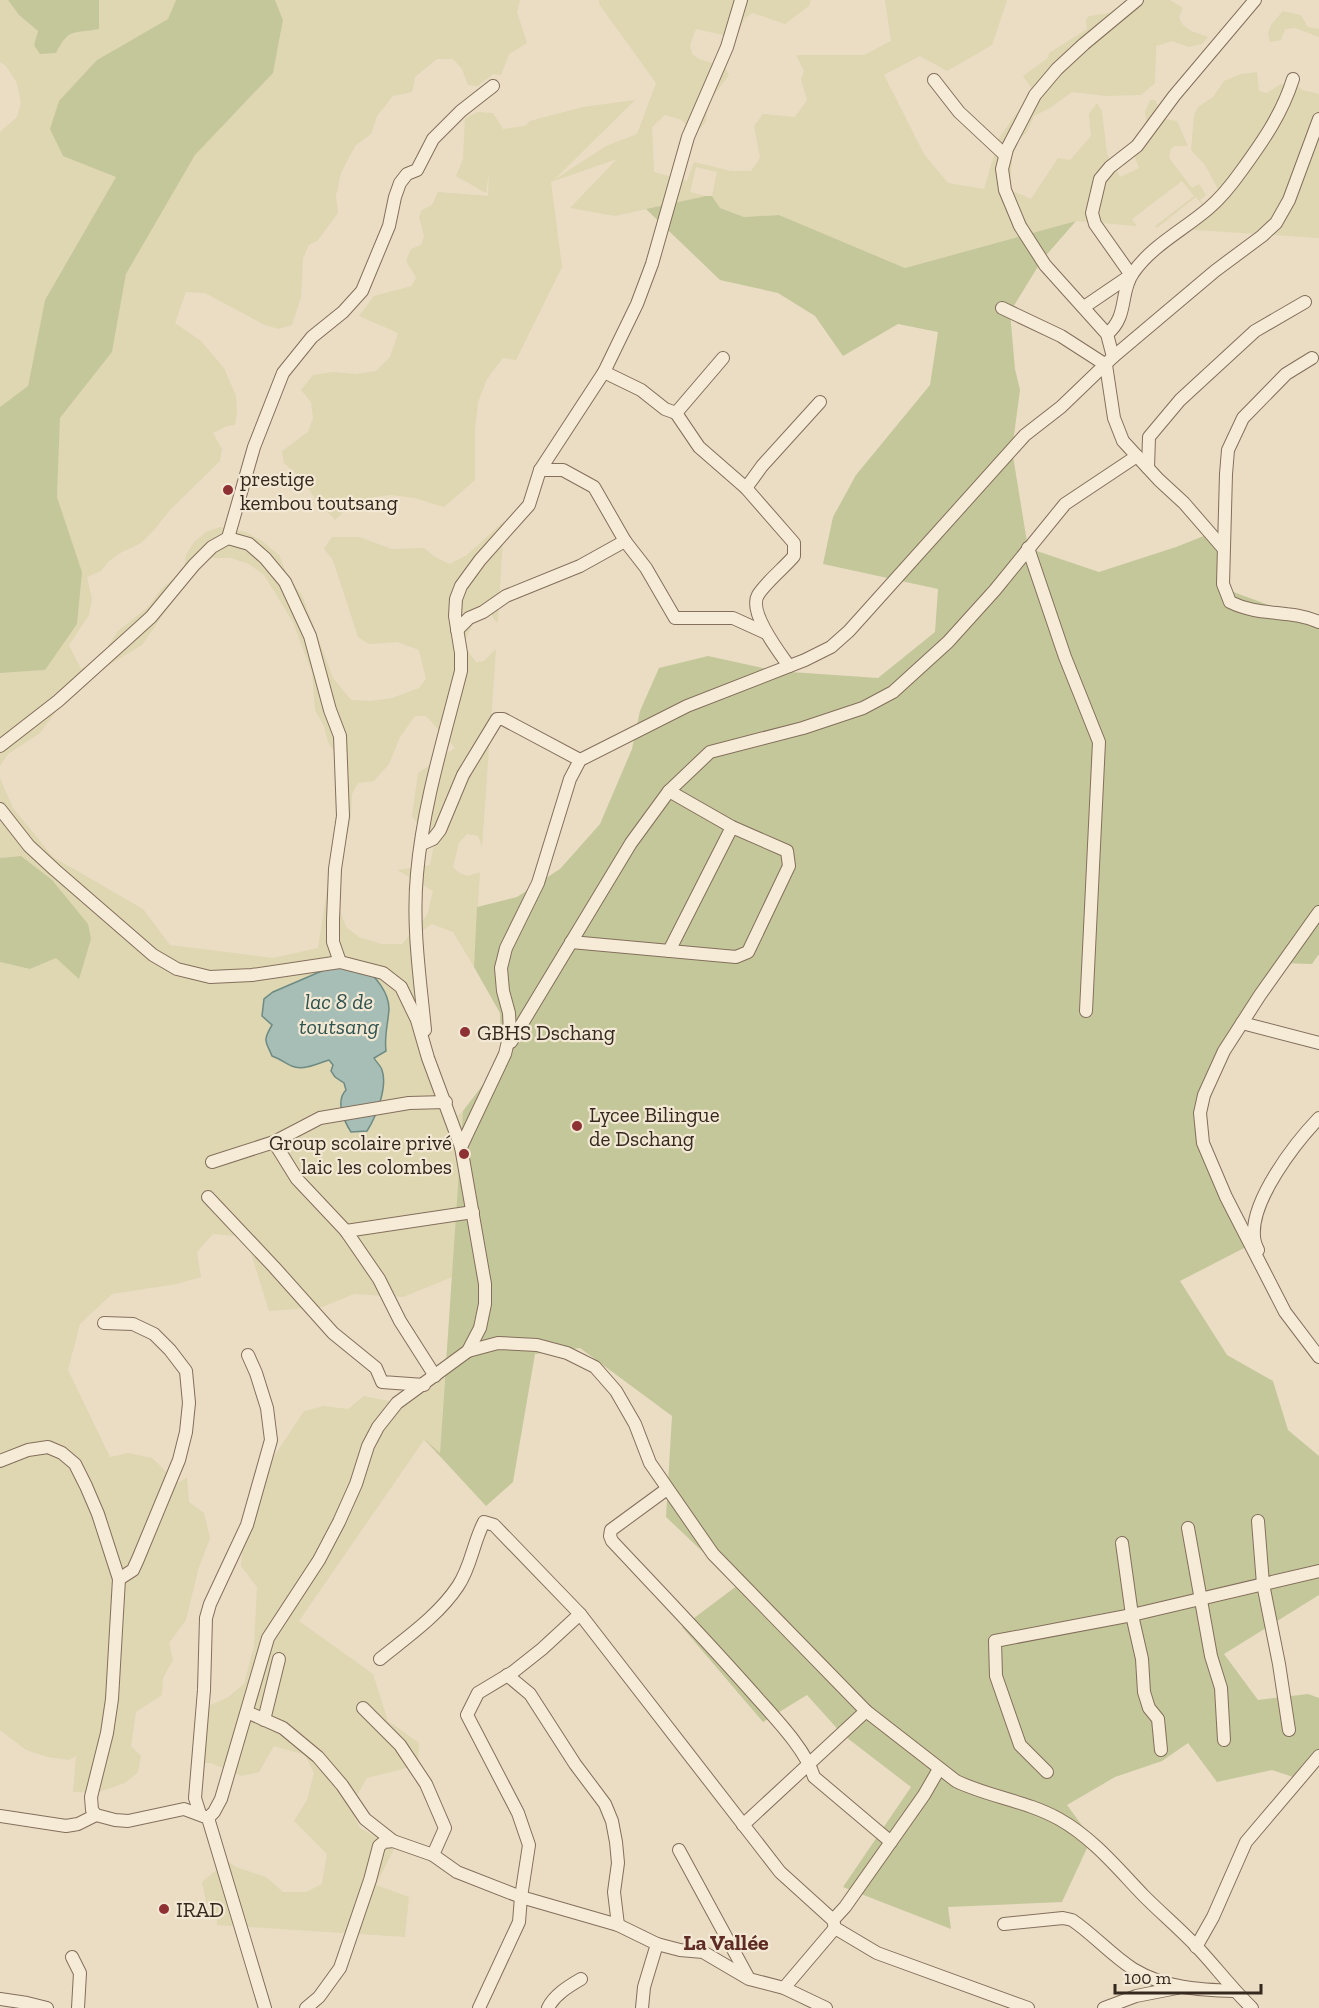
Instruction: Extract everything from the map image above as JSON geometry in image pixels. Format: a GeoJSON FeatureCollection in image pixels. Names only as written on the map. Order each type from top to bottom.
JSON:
{"type":"FeatureCollection","features":[{"type":"Feature","properties":{"kind":"street"},"geometry":{"type":"LineString","coordinates":[[428,1058],[415,924],[417,873],[432,786],[461,671],[461,653],[455,616],[456,599],[461,586],[480,560],[529,505],[540,470],[604,372],[637,304],[652,264],[688,137],[727,47],[741,0]]}},
{"type":"Feature","properties":{"kind":"street"},"geometry":{"type":"LineString","coordinates":[[1137,0],[1084,44],[1035,94],[1005,155],[1002,169],[1005,190],[1020,226],[1045,264],[1107,334],[1114,418],[1123,441],[1200,520],[1223,548]]}},
{"type":"Feature","properties":{"kind":"street"},"geometry":{"type":"LineString","coordinates":[[1107,334],[1115,328],[1123,312],[1131,275],[1095,224],[1092,213],[1100,179],[1110,167],[1137,146],[1174,96],[1255,0]]}},
{"type":"Feature","properties":{"kind":"street"},"geometry":{"type":"LineString","coordinates":[[1084,307],[1131,275],[1143,261],[1221,197],[1272,129],[1293,79]]}},
{"type":"Feature","properties":{"kind":"street"},"geometry":{"type":"LineString","coordinates":[[934,80],[959,112],[1005,155]]}},
{"type":"Feature","properties":{"kind":"street"},"geometry":{"type":"LineString","coordinates":[[0,746],[58,701],[151,617],[206,553],[228,538],[254,447],[283,373],[312,337],[343,312],[362,291],[389,226],[400,183],[407,174],[417,170],[433,139],[460,111],[493,86]]}},
{"type":"Feature","properties":{"kind":"street"},"geometry":{"type":"LineString","coordinates":[[505,1054],[510,1033],[501,968],[506,948],[538,883],[570,779],[580,760],[687,706],[831,647],[849,631],[1025,435],[1061,407],[1109,361],[1215,271],[1276,223],[1289,200],[1319,119]]}},
{"type":"Feature","properties":{"kind":"street"},"geometry":{"type":"LineString","coordinates":[[1148,468],[1149,437],[1180,400],[1255,331],[1305,302]]}},
{"type":"Feature","properties":{"kind":"street"},"geometry":{"type":"LineString","coordinates":[[1002,308],[1109,361]]}},
{"type":"Feature","properties":{"kind":"street"},"geometry":{"type":"LineString","coordinates":[[676,413],[723,358]]}},
{"type":"Feature","properties":{"kind":"street"},"geometry":{"type":"LineString","coordinates":[[1312,358],[1286,374],[1243,418],[1228,450],[1223,584],[1230,602],[1245,610],[1291,614],[1319,622]]}},
{"type":"Feature","properties":{"kind":"street"},"geometry":{"type":"LineString","coordinates":[[604,372],[641,390],[665,409],[676,413],[699,447],[746,488],[794,543],[794,556],[757,596],[756,609],[766,633],[789,666]]}},
{"type":"Feature","properties":{"kind":"street"},"geometry":{"type":"LineString","coordinates":[[746,488],[762,466],[820,402]]}},
{"type":"Feature","properties":{"kind":"street"},"geometry":{"type":"LineString","coordinates":[[461,1147],[505,1054],[631,843],[669,792],[710,752],[803,728],[863,708],[893,692],[948,642],[995,590],[1065,504],[1137,456]]}},
{"type":"Feature","properties":{"kind":"street"},"geometry":{"type":"LineString","coordinates":[[540,470],[563,470],[594,487],[625,541],[646,568],[675,618],[732,618],[766,633]]}},
{"type":"Feature","properties":{"kind":"street"},"geometry":{"type":"LineString","coordinates":[[228,538],[249,544],[265,558],[285,582],[310,636],[330,710],[340,736],[343,816],[335,869],[333,920],[333,942],[340,962]]}},
{"type":"Feature","properties":{"kind":"street"},"geometry":{"type":"LineString","coordinates":[[457,630],[469,618],[483,612],[506,596],[580,566],[625,541]]}},
{"type":"Feature","properties":{"kind":"street"},"geometry":{"type":"LineString","coordinates":[[1028,549],[1065,657],[1099,742],[1086,1011]]}},
{"type":"Feature","properties":{"kind":"street"},"geometry":{"type":"LineString","coordinates":[[422,844],[433,839],[440,830],[463,775],[497,719],[503,719],[580,760]]}},
{"type":"Feature","properties":{"kind":"street"},"geometry":{"type":"LineString","coordinates":[[571,942],[736,957],[748,952],[789,866],[787,851],[732,828],[669,792]]}},
{"type":"Feature","properties":{"kind":"street"},"geometry":{"type":"LineString","coordinates":[[0,809],[28,846],[153,955],[177,969],[210,977],[252,975],[340,962],[382,973],[401,987],[417,1020],[428,1058],[461,1147],[473,1212],[485,1284],[485,1304],[480,1328],[468,1351]]}},
{"type":"Feature","properties":{"kind":"street"},"geometry":{"type":"LineString","coordinates":[[669,951],[732,828]]}},
{"type":"Feature","properties":{"kind":"street"},"geometry":{"type":"LineString","coordinates":[[1319,912],[1224,1052],[1204,1095],[1200,1113],[1203,1143],[1214,1173],[1285,1312],[1319,1357]]}},
{"type":"Feature","properties":{"kind":"street"},"geometry":{"type":"LineString","coordinates":[[1242,1023],[1319,1043]]}},
{"type":"Feature","properties":{"kind":"street"},"geometry":{"type":"LineString","coordinates":[[212,1162],[274,1142],[320,1118],[410,1102],[446,1102]]}},
{"type":"Feature","properties":{"kind":"street"},"geometry":{"type":"LineString","coordinates":[[1261,1262],[1254,1235],[1257,1210],[1299,1139],[1317,1124]]}},
{"type":"Feature","properties":{"kind":"street"},"geometry":{"type":"LineString","coordinates":[[274,1142],[297,1179],[346,1231],[379,1279],[400,1321],[435,1376]]}},
{"type":"Feature","properties":{"kind":"street"},"geometry":{"type":"LineString","coordinates":[[208,1197],[333,1333],[360,1352],[376,1368],[382,1382],[424,1385]]}},
{"type":"Feature","properties":{"kind":"street"},"geometry":{"type":"LineString","coordinates":[[346,1231],[473,1212]]}},
{"type":"Feature","properties":{"kind":"street"},"geometry":{"type":"LineString","coordinates":[[104,1323],[133,1324],[154,1334],[186,1371],[189,1403],[186,1432],[179,1460],[133,1570],[119,1579]]}},
{"type":"Feature","properties":{"kind":"street"},"geometry":{"type":"LineString","coordinates":[[0,1461],[28,1450],[48,1447],[62,1453],[75,1464],[98,1514],[119,1579],[112,1699],[107,1733],[91,1797],[92,1810],[96,1815],[128,1821],[183,1809],[204,1816],[214,1812],[221,1799],[268,1638],[319,1560],[339,1522],[356,1484],[368,1446],[378,1427],[398,1403],[468,1351],[498,1343],[537,1345],[567,1353],[595,1367],[616,1390],[635,1424],[650,1463],[713,1554],[866,1711],[956,1781],[972,1789],[1007,1798],[1036,1809],[1059,1819],[1074,1829],[1105,1855],[1197,1947],[1252,2008]]}},
{"type":"Feature","properties":{"kind":"street"},"geometry":{"type":"LineString","coordinates":[[248,1355],[267,1408],[271,1440],[248,1525],[210,1604],[206,1618],[204,1690],[195,1798],[204,1816],[265,2008]]}},
{"type":"Feature","properties":{"kind":"street"},"geometry":{"type":"LineString","coordinates":[[667,1489],[611,1530],[612,1541],[695,1628],[769,1711],[810,1763],[814,1777],[891,1842]]}},
{"type":"Feature","properties":{"kind":"street"},"geometry":{"type":"LineString","coordinates":[[1258,1521],[1263,1584],[1279,1664],[1288,1730]]}},
{"type":"Feature","properties":{"kind":"street"},"geometry":{"type":"LineString","coordinates":[[380,1659],[436,1612],[458,1586],[469,1564],[477,1535],[484,1522],[494,1525],[580,1614],[780,1872],[834,1924],[877,1953],[1028,2008]]}},
{"type":"Feature","properties":{"kind":"street"},"geometry":{"type":"LineString","coordinates":[[1188,1528],[1210,1656],[1221,1688],[1224,1740]]}},
{"type":"Feature","properties":{"kind":"street"},"geometry":{"type":"LineString","coordinates":[[1122,1543],[1132,1615],[1142,1659],[1144,1692],[1149,1708],[1158,1719],[1161,1750]]}},
{"type":"Feature","properties":{"kind":"street"},"geometry":{"type":"LineString","coordinates":[[1047,1772],[1020,1745],[996,1676],[995,1641],[1132,1615],[1319,1571]]}},
{"type":"Feature","properties":{"kind":"street"},"geometry":{"type":"LineString","coordinates":[[479,2008],[519,1922],[529,1845],[518,1813],[467,1715],[478,1694],[542,1649],[580,1614]]}},
{"type":"Feature","properties":{"kind":"street"},"geometry":{"type":"LineString","coordinates":[[264,1720],[279,1659]]}},
{"type":"Feature","properties":{"kind":"street"},"geometry":{"type":"LineString","coordinates":[[507,1675],[530,1694],[609,1812],[618,1863],[614,1892],[618,1925]]}},
{"type":"Feature","properties":{"kind":"street"},"geometry":{"type":"LineString","coordinates":[[363,1708],[400,1745],[426,1784],[445,1828],[433,1855]]}},
{"type":"Feature","properties":{"kind":"street"},"geometry":{"type":"LineString","coordinates":[[743,1825],[866,1711]]}},
{"type":"Feature","properties":{"kind":"street"},"geometry":{"type":"LineString","coordinates":[[247,1712],[283,1728],[318,1757],[342,1785],[365,1819],[393,1841],[433,1855],[457,1872],[521,1897],[618,1925],[657,1944],[680,1950],[703,1952],[748,1978],[784,1988],[826,2008]]}},
{"type":"Feature","properties":{"kind":"street"},"geometry":{"type":"LineString","coordinates":[[1197,1947],[1213,1917],[1246,1842],[1319,1756]]}},
{"type":"Feature","properties":{"kind":"street"},"geometry":{"type":"LineString","coordinates":[[784,1988],[834,1924],[924,1795],[939,1769]]}},
{"type":"Feature","properties":{"kind":"street"},"geometry":{"type":"LineString","coordinates":[[0,1816],[66,1826],[78,1824],[96,1815]]}},
{"type":"Feature","properties":{"kind":"street"},"geometry":{"type":"LineString","coordinates":[[306,2008],[319,1997],[340,1968],[379,1846],[384,1842],[393,1841]]}},
{"type":"Feature","properties":{"kind":"street"},"geometry":{"type":"LineString","coordinates":[[679,1850],[748,1978]]}},
{"type":"Feature","properties":{"kind":"street"},"geometry":{"type":"LineString","coordinates":[[1004,1924],[1063,1918],[1072,1920],[1133,1968],[1163,1983],[1201,1990],[1235,1991]]}},
{"type":"Feature","properties":{"kind":"street"},"geometry":{"type":"LineString","coordinates":[[642,2008],[644,1987],[657,1944]]}},
{"type":"Feature","properties":{"kind":"street"},"geometry":{"type":"LineString","coordinates":[[72,1957],[80,1973],[78,2008]]}},
{"type":"Feature","properties":{"kind":"street"},"geometry":{"type":"LineString","coordinates":[[548,2008],[550,2003],[568,1986],[581,1979]]}},
{"type":"Feature","properties":{"kind":"street"},"geometry":{"type":"LineString","coordinates":[[1104,2008],[1136,1996],[1184,1987]]}},
{"type":"Feature","properties":{"kind":"street"},"geometry":{"type":"LineString","coordinates":[[0,1999],[47,2008]]}},
{"type":"Feature","properties":{"kind":"shaded area"},"geometry":{"type":"Polygon","coordinates":[[[0,0],[8,0],[19,15],[38,31],[34,45],[64,38],[75,32],[99,29],[99,0],[176,0],[168,19],[97,60],[116,177],[45,300],[28,386],[0,407],[0,132],[17,117],[21,103],[17,83],[6,66],[0,62],[0,0]]]}},
{"type":"Feature","properties":{"kind":"shaded area"},"geometry":{"type":"Polygon","coordinates":[[[275,0],[520,0],[517,12],[527,43],[509,54],[501,75],[493,74],[478,86],[468,85],[462,69],[453,59],[437,59],[415,77],[412,92],[393,96],[377,116],[371,134],[355,146],[341,173],[336,196],[338,213],[318,240],[309,245],[303,258],[301,297],[292,325],[278,329],[263,324],[205,293],[186,292],[175,323],[201,341],[224,368],[236,396],[235,425],[213,433],[222,449],[220,461],[170,510],[155,529],[141,543],[120,553],[101,571],[87,577],[92,599],[89,615],[69,645],[81,669],[94,662],[103,654],[118,631],[148,607],[162,588],[184,568],[186,555],[194,542],[206,532],[220,527],[246,532],[279,555],[288,577],[302,595],[333,678],[351,700],[371,701],[392,698],[419,688],[426,679],[419,650],[397,642],[369,644],[358,637],[333,560],[324,549],[332,537],[359,537],[392,549],[424,548],[435,557],[450,564],[467,555],[504,521],[498,622],[494,620],[491,613],[474,622],[465,640],[467,650],[476,662],[484,661],[496,649],[482,847],[478,836],[467,834],[459,843],[453,867],[459,873],[468,876],[480,872],[474,967],[453,932],[432,924],[422,931],[431,1055],[457,1116],[463,1111],[452,1277],[403,1297],[354,1294],[322,1307],[269,1311],[246,1237],[213,1234],[197,1252],[201,1277],[177,1284],[112,1294],[80,1324],[68,1370],[110,1457],[128,1453],[152,1458],[178,1483],[187,1477],[189,1502],[204,1513],[210,1538],[198,1570],[186,1620],[169,1643],[173,1660],[163,1678],[162,1695],[136,1712],[131,1746],[141,1756],[138,1772],[125,1783],[96,1793],[73,1792],[76,1756],[69,1760],[48,1757],[26,1750],[0,1730],[0,962],[30,969],[56,958],[21,856],[0,858],[0,778],[13,808],[53,857],[143,909],[170,945],[273,958],[318,948],[336,834],[337,756],[328,742],[324,726],[315,710],[312,673],[293,622],[264,575],[249,564],[231,558],[212,558],[196,568],[142,645],[76,685],[40,733],[8,754],[0,766],[0,673],[45,670],[82,572],[57,497],[60,418],[112,352],[126,274],[195,155],[273,73],[283,20],[275,0]],[[415,716],[400,737],[389,764],[374,781],[358,783],[352,794],[351,818],[342,860],[339,908],[346,927],[359,937],[381,944],[402,944],[427,915],[433,891],[397,870],[430,865],[434,845],[412,816],[418,773],[455,748],[426,716],[415,716]],[[325,969],[273,992],[270,1051],[272,1056],[294,1067],[304,1067],[329,1060],[333,1065],[331,1071],[344,1083],[346,1090],[341,1108],[373,1058],[386,1051],[384,1038],[388,1022],[325,969]]]}},
{"type":"Feature","properties":{"kind":"shaded area"},"geometry":{"type":"Polygon","coordinates":[[[599,0],[811,0],[809,6],[785,24],[753,13],[745,18],[736,38],[696,29],[690,45],[692,54],[699,59],[725,67],[729,75],[708,103],[706,121],[701,128],[693,133],[682,120],[665,115],[652,127],[654,172],[687,181],[694,162],[731,171],[751,171],[760,158],[754,126],[763,114],[795,117],[807,100],[801,79],[804,71],[796,55],[864,55],[891,41],[885,0],[1007,0],[992,45],[947,71],[920,56],[884,75],[924,154],[948,183],[984,189],[999,138],[1025,101],[1032,96],[1031,87],[1023,76],[1048,58],[1049,53],[1087,29],[1086,20],[1089,16],[1110,13],[1133,0],[1170,0],[1183,8],[1179,17],[1183,25],[1191,31],[1208,37],[1202,44],[1189,47],[1172,41],[1156,46],[1155,83],[1141,95],[1106,96],[1072,92],[1034,116],[1027,132],[1013,145],[1010,190],[1031,199],[1058,158],[1070,160],[1091,136],[1089,114],[1097,103],[1102,111],[1107,154],[1120,177],[1139,168],[1130,145],[1147,125],[1145,112],[1150,100],[1155,100],[1165,119],[1177,121],[1188,146],[1174,146],[1169,158],[1192,188],[1199,184],[1206,195],[1200,200],[1207,208],[1221,195],[1205,165],[1191,150],[1194,115],[1198,107],[1213,97],[1224,81],[1241,74],[1257,72],[1259,91],[1267,93],[1281,84],[1298,86],[1302,90],[1319,94],[1319,238],[1179,229],[1205,208],[1196,197],[1158,227],[1154,227],[1194,196],[1182,181],[1132,219],[1137,226],[1076,221],[905,268],[779,215],[744,217],[720,208],[712,196],[717,172],[696,167],[690,192],[706,196],[615,216],[570,208],[617,159],[551,182],[562,267],[516,360],[503,358],[487,379],[478,402],[475,429],[475,480],[444,507],[415,498],[390,495],[357,500],[335,520],[314,497],[303,480],[284,463],[282,451],[308,432],[313,418],[311,402],[301,390],[313,375],[376,371],[390,357],[398,333],[359,316],[374,296],[412,286],[416,277],[406,261],[411,249],[421,245],[424,236],[419,217],[422,210],[432,205],[438,192],[488,196],[489,172],[486,193],[456,176],[463,159],[465,118],[478,112],[493,113],[503,129],[525,126],[530,121],[583,107],[635,100],[554,180],[606,146],[637,134],[656,83],[599,4],[599,0]]]}},
{"type":"Feature","properties":{"kind":"shaded area"},"geometry":{"type":"Polygon","coordinates":[[[1283,11],[1301,15],[1308,27],[1319,29],[1319,37],[1295,28],[1285,29],[1281,40],[1270,42],[1268,33],[1271,25],[1283,11]]]}},
{"type":"Feature","properties":{"kind":"shaded area"},"geometry":{"type":"Polygon","coordinates":[[[445,1371],[440,1454],[424,1440],[299,1621],[373,1674],[388,1721],[419,1743],[418,1765],[367,1778],[350,1807],[360,1828],[395,1847],[376,1885],[409,1897],[405,1937],[217,1925],[217,1917],[206,1901],[202,1882],[227,1861],[236,1867],[266,1877],[283,1892],[306,1892],[322,1884],[327,1854],[294,1821],[307,1800],[314,1773],[305,1755],[274,1746],[259,1772],[241,1776],[211,1763],[197,1763],[208,1706],[227,1698],[244,1684],[254,1646],[257,1587],[241,1566],[243,1541],[269,1464],[304,1411],[324,1406],[348,1409],[364,1396],[399,1403],[445,1371]]]}},
{"type":"Feature","properties":{"kind":"green space"},"geometry":{"type":"Polygon","coordinates":[[[8,0],[99,0],[99,29],[73,33],[65,39],[56,53],[40,54],[34,45],[38,31],[19,15],[8,0]]]}},
{"type":"Feature","properties":{"kind":"green space"},"geometry":{"type":"Polygon","coordinates":[[[176,0],[275,0],[283,20],[273,73],[195,155],[126,274],[112,352],[60,418],[57,497],[82,572],[77,624],[45,670],[0,673],[0,407],[28,386],[45,300],[116,177],[63,156],[50,129],[59,101],[97,60],[168,19],[176,0]]]}},
{"type":"Feature","properties":{"kind":"green space"},"geometry":{"type":"Polygon","coordinates":[[[712,196],[720,208],[744,217],[779,215],[905,268],[1076,221],[1042,260],[1010,312],[1015,369],[1020,390],[1012,450],[1028,548],[1099,572],[1176,547],[1224,528],[1228,590],[1277,608],[1319,618],[1319,954],[1312,964],[1281,963],[1203,1098],[1203,1140],[1248,1246],[1180,1281],[1227,1355],[1273,1381],[1288,1430],[1319,1456],[1319,1595],[1224,1654],[1258,1700],[1308,1694],[1319,1698],[1319,1752],[1296,1778],[1272,1770],[1217,1782],[1188,1743],[1162,1761],[1115,1777],[1067,1805],[1086,1831],[1088,1846],[1062,1902],[948,1907],[951,1929],[843,1887],[911,1787],[842,1734],[807,1695],[763,1722],[682,1627],[738,1585],[666,1517],[672,1416],[580,1348],[535,1354],[513,1482],[486,1506],[424,1439],[440,1453],[463,1111],[488,1078],[501,1051],[500,1013],[474,967],[477,907],[517,897],[560,869],[600,824],[632,749],[640,711],[659,668],[708,656],[776,671],[878,678],[935,632],[938,589],[823,564],[833,517],[856,475],[930,385],[938,332],[898,324],[843,356],[815,316],[778,293],[720,280],[646,209],[712,196]]]}},
{"type":"Feature","properties":{"kind":"green space"},"geometry":{"type":"Polygon","coordinates":[[[21,856],[52,880],[88,924],[91,939],[79,979],[56,958],[30,969],[0,962],[0,858],[21,856]]]}},
{"type":"Feature","properties":{"kind":"water","name":"lac 8 de toutsang"},"geometry":{"type":"Polygon","coordinates":[[[338,964],[359,967],[367,971],[381,985],[387,997],[389,1009],[386,1051],[374,1058],[382,1070],[382,1093],[367,1131],[351,1132],[348,1127],[341,1105],[346,1090],[344,1083],[331,1071],[333,1065],[329,1060],[299,1068],[272,1056],[266,1041],[272,1025],[262,1016],[264,999],[273,992],[338,964]]]}},
{"type":"Feature","properties":{"kind":"place","name":"prestige kembou toutsang"},"geometry":{"type":"Point","coordinates":[228,490]}},
{"type":"Feature","properties":{"kind":"place","name":"GBHS Dschang"},"geometry":{"type":"Point","coordinates":[465,1032]}},
{"type":"Feature","properties":{"kind":"place","name":"Lycee Bilingue de Dschang"},"geometry":{"type":"Point","coordinates":[577,1126]}},
{"type":"Feature","properties":{"kind":"place","name":"Group scolaire privé laic les colombes"},"geometry":{"type":"Point","coordinates":[464,1154]}},
{"type":"Feature","properties":{"kind":"place","name":"IRAD"},"geometry":{"type":"Point","coordinates":[164,1909]}},
{"type":"Feature","properties":{"kind":"district","name":"La Vallée"},"geometry":{"type":"Point","coordinates":[726,1942]}}]}
